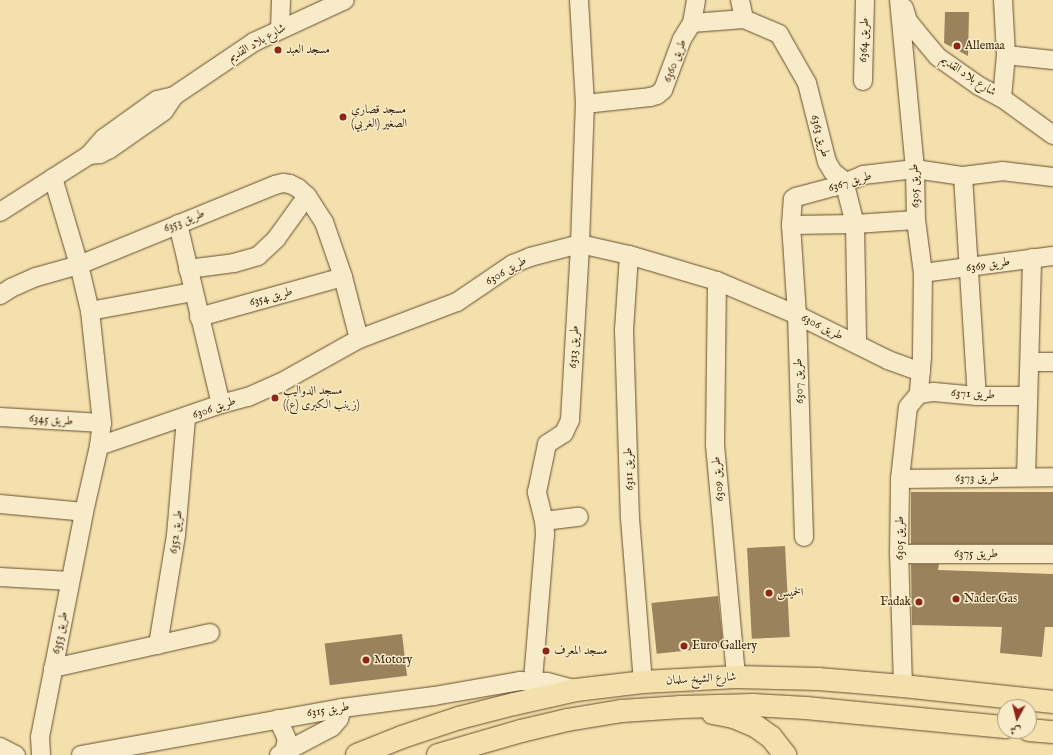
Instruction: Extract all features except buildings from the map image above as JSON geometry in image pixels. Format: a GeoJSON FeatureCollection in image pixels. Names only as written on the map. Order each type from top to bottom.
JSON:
{"type":"FeatureCollection","features":[{"type":"Feature","properties":{"kind":"main road","name":"شارع الشيخ سلمان"},"geometry":{"type":"LineString","coordinates":[[357,755],[459,718],[576,690],[643,682],[736,677],[818,680],[902,686],[1053,702]]}},
{"type":"Feature","properties":{"kind":"main road"},"geometry":{"type":"LineString","coordinates":[[1018,698],[1053,690]]}},
{"type":"Feature","properties":{"kind":"main road"},"geometry":{"type":"LineString","coordinates":[[438,755],[521,730],[567,720],[622,711],[681,707],[753,705],[806,708],[997,726]]}},
{"type":"Feature","properties":{"kind":"main road"},"geometry":{"type":"LineString","coordinates":[[681,707],[734,717],[757,727],[772,737],[785,755]]}},
{"type":"Feature","properties":{"kind":"main road"},"geometry":{"type":"LineString","coordinates":[[1037,731],[1053,732]]}},
{"type":"Feature","properties":{"kind":"street"},"geometry":{"type":"LineString","coordinates":[[280,29],[281,0]]}},
{"type":"Feature","properties":{"kind":"street","name":"شارع بلاد القديم"},"geometry":{"type":"LineString","coordinates":[[0,212],[89,155],[100,154],[110,150],[164,111],[174,96],[245,48],[280,29],[345,0]]}},
{"type":"Feature","properties":{"kind":"street","name":"طريق 6313"},"geometry":{"type":"LineString","coordinates":[[533,680],[545,534],[544,521],[537,492],[546,447],[550,442],[564,433],[570,420],[580,244],[585,104],[579,0]]}},
{"type":"Feature","properties":{"kind":"street","name":"طريق 6360"},"geometry":{"type":"LineString","coordinates":[[585,104],[657,95],[663,90],[682,39],[692,23],[696,0]]}},
{"type":"Feature","properties":{"kind":"street"},"geometry":{"type":"LineString","coordinates":[[692,23],[744,19],[740,0]]}},
{"type":"Feature","properties":{"kind":"street","name":"طريق 6364"},"geometry":{"type":"LineString","coordinates":[[863,80],[865,0]]}},
{"type":"Feature","properties":{"kind":"street","name":"شارع بلاد القديم"},"geometry":{"type":"LineString","coordinates":[[900,0],[908,20],[938,57],[979,86],[1002,98],[1053,135]]}},
{"type":"Feature","properties":{"kind":"street","name":"طريق 6305"},"geometry":{"type":"LineString","coordinates":[[900,0],[915,169],[916,220],[923,274],[921,372],[919,394],[908,407],[900,479],[899,554],[902,686]]}},
{"type":"Feature","properties":{"kind":"street"},"geometry":{"type":"LineString","coordinates":[[1002,98],[1006,55],[1004,0]]}},
{"type":"Feature","properties":{"kind":"street","name":"طريق 6363"},"geometry":{"type":"LineString","coordinates":[[744,19],[779,34],[806,84],[827,162],[844,182],[855,224],[857,344]]}},
{"type":"Feature","properties":{"kind":"street"},"geometry":{"type":"LineString","coordinates":[[1006,55],[1053,60]]}},
{"type":"Feature","properties":{"kind":"street","name":"طريق 6367"},"geometry":{"type":"LineString","coordinates":[[791,225],[793,199],[834,187],[863,175],[915,169],[963,176],[1002,171],[1053,177]]}},
{"type":"Feature","properties":{"kind":"street"},"geometry":{"type":"LineString","coordinates":[[963,176],[977,396]]}},
{"type":"Feature","properties":{"kind":"street","name":"طريق 6353"},"geometry":{"type":"LineString","coordinates":[[41,755],[40,737],[70,581],[99,446],[102,423],[90,311],[79,265],[53,178]]}},
{"type":"Feature","properties":{"kind":"street","name":"طريق 6353"},"geometry":{"type":"LineString","coordinates":[[79,265],[275,185],[283,183],[290,184],[298,188],[307,196]]}},
{"type":"Feature","properties":{"kind":"street"},"geometry":{"type":"LineString","coordinates":[[188,269],[234,264],[258,256],[272,244],[307,196],[324,222],[343,277],[359,340]]}},
{"type":"Feature","properties":{"kind":"street"},"geometry":{"type":"LineString","coordinates":[[791,225],[855,224],[916,220]]}},
{"type":"Feature","properties":{"kind":"street"},"geometry":{"type":"LineString","coordinates":[[178,224],[193,292],[221,404]]}},
{"type":"Feature","properties":{"kind":"street","name":"طريق 6307"},"geometry":{"type":"LineString","coordinates":[[791,225],[798,315],[804,537]]}},
{"type":"Feature","properties":{"kind":"street","name":"طريق 6306"},"geometry":{"type":"LineString","coordinates":[[99,446],[186,418],[221,404],[248,397],[280,383],[359,340],[457,302],[494,276],[519,261],[580,244],[628,255],[717,281],[798,315],[888,360],[921,372]]}},
{"type":"Feature","properties":{"kind":"street","name":"طريق 6311"},"geometry":{"type":"LineString","coordinates":[[628,255],[624,330],[630,518],[643,682]]}},
{"type":"Feature","properties":{"kind":"street","name":"طريق 6369"},"geometry":{"type":"LineString","coordinates":[[923,274],[1053,256]]}},
{"type":"Feature","properties":{"kind":"street"},"geometry":{"type":"LineString","coordinates":[[1026,477],[1032,258]]}},
{"type":"Feature","properties":{"kind":"street"},"geometry":{"type":"LineString","coordinates":[[0,295],[11,288],[36,277],[79,265]]}},
{"type":"Feature","properties":{"kind":"street","name":"طريق 6354"},"geometry":{"type":"LineString","coordinates":[[199,317],[343,277]]}},
{"type":"Feature","properties":{"kind":"street","name":"طريق 6309"},"geometry":{"type":"LineString","coordinates":[[717,281],[715,444],[736,677]]}},
{"type":"Feature","properties":{"kind":"street"},"geometry":{"type":"LineString","coordinates":[[90,311],[193,292]]}},
{"type":"Feature","properties":{"kind":"street"},"geometry":{"type":"LineString","coordinates":[[1030,362],[1053,362]]}},
{"type":"Feature","properties":{"kind":"street","name":"طريق 6371"},"geometry":{"type":"LineString","coordinates":[[919,394],[934,392],[977,396],[1028,396]]}},
{"type":"Feature","properties":{"kind":"street","name":"طريق 6345"},"geometry":{"type":"LineString","coordinates":[[0,417],[102,423]]}},
{"type":"Feature","properties":{"kind":"street","name":"طريق 6352"},"geometry":{"type":"LineString","coordinates":[[158,645],[176,535],[186,418]]}},
{"type":"Feature","properties":{"kind":"street","name":"طريق 6373"},"geometry":{"type":"LineString","coordinates":[[900,479],[1053,477]]}},
{"type":"Feature","properties":{"kind":"street"},"geometry":{"type":"LineString","coordinates":[[0,504],[84,512]]}},
{"type":"Feature","properties":{"kind":"street"},"geometry":{"type":"LineString","coordinates":[[544,521],[579,517]]}},
{"type":"Feature","properties":{"kind":"street","name":"طريق 6375"},"geometry":{"type":"LineString","coordinates":[[899,554],[1053,554]]}},
{"type":"Feature","properties":{"kind":"street"},"geometry":{"type":"LineString","coordinates":[[0,577],[70,581]]}},
{"type":"Feature","properties":{"kind":"street"},"geometry":{"type":"LineString","coordinates":[[53,668],[210,633]]}},
{"type":"Feature","properties":{"kind":"street","name":"طريق 6315"},"geometry":{"type":"LineString","coordinates":[[81,755],[342,708],[533,680],[558,684],[576,690]]}},
{"type":"Feature","properties":{"kind":"street"},"geometry":{"type":"LineString","coordinates":[[282,753],[332,727],[339,719],[342,708]]}},
{"type":"Feature","properties":{"kind":"street"},"geometry":{"type":"LineString","coordinates":[[278,719],[287,739],[282,753]]}},
{"type":"Feature","properties":{"kind":"street"},"geometry":{"type":"LineString","coordinates":[[0,748],[16,755]]}},
{"type":"Feature","properties":{"kind":"place","name":"Allemaa"},"geometry":{"type":"Point","coordinates":[957,46]}},
{"type":"Feature","properties":{"kind":"place","name":"مسجد العبد"},"geometry":{"type":"Point","coordinates":[278,50]}},
{"type":"Feature","properties":{"kind":"place","name":"مسجد قصاري الصغير (الغربي)"},"geometry":{"type":"Point","coordinates":[343,117]}},
{"type":"Feature","properties":{"kind":"place","name":"مسجد الدواليب (زينب الكبرى (ع))"},"geometry":{"type":"Point","coordinates":[275,398]}},
{"type":"Feature","properties":{"kind":"place","name":"الخميس"},"geometry":{"type":"Point","coordinates":[769,593]}},
{"type":"Feature","properties":{"kind":"place","name":"Nader Gas"},"geometry":{"type":"Point","coordinates":[956,599]}},
{"type":"Feature","properties":{"kind":"place","name":"Fadak"},"geometry":{"type":"Point","coordinates":[919,602]}},
{"type":"Feature","properties":{"kind":"place","name":"Euro Gallery"},"geometry":{"type":"Point","coordinates":[684,646]}},
{"type":"Feature","properties":{"kind":"place","name":"مسجد المعرف"},"geometry":{"type":"Point","coordinates":[546,651]}},
{"type":"Feature","properties":{"kind":"place","name":"Motory"},"geometry":{"type":"Point","coordinates":[366,660]}}]}
